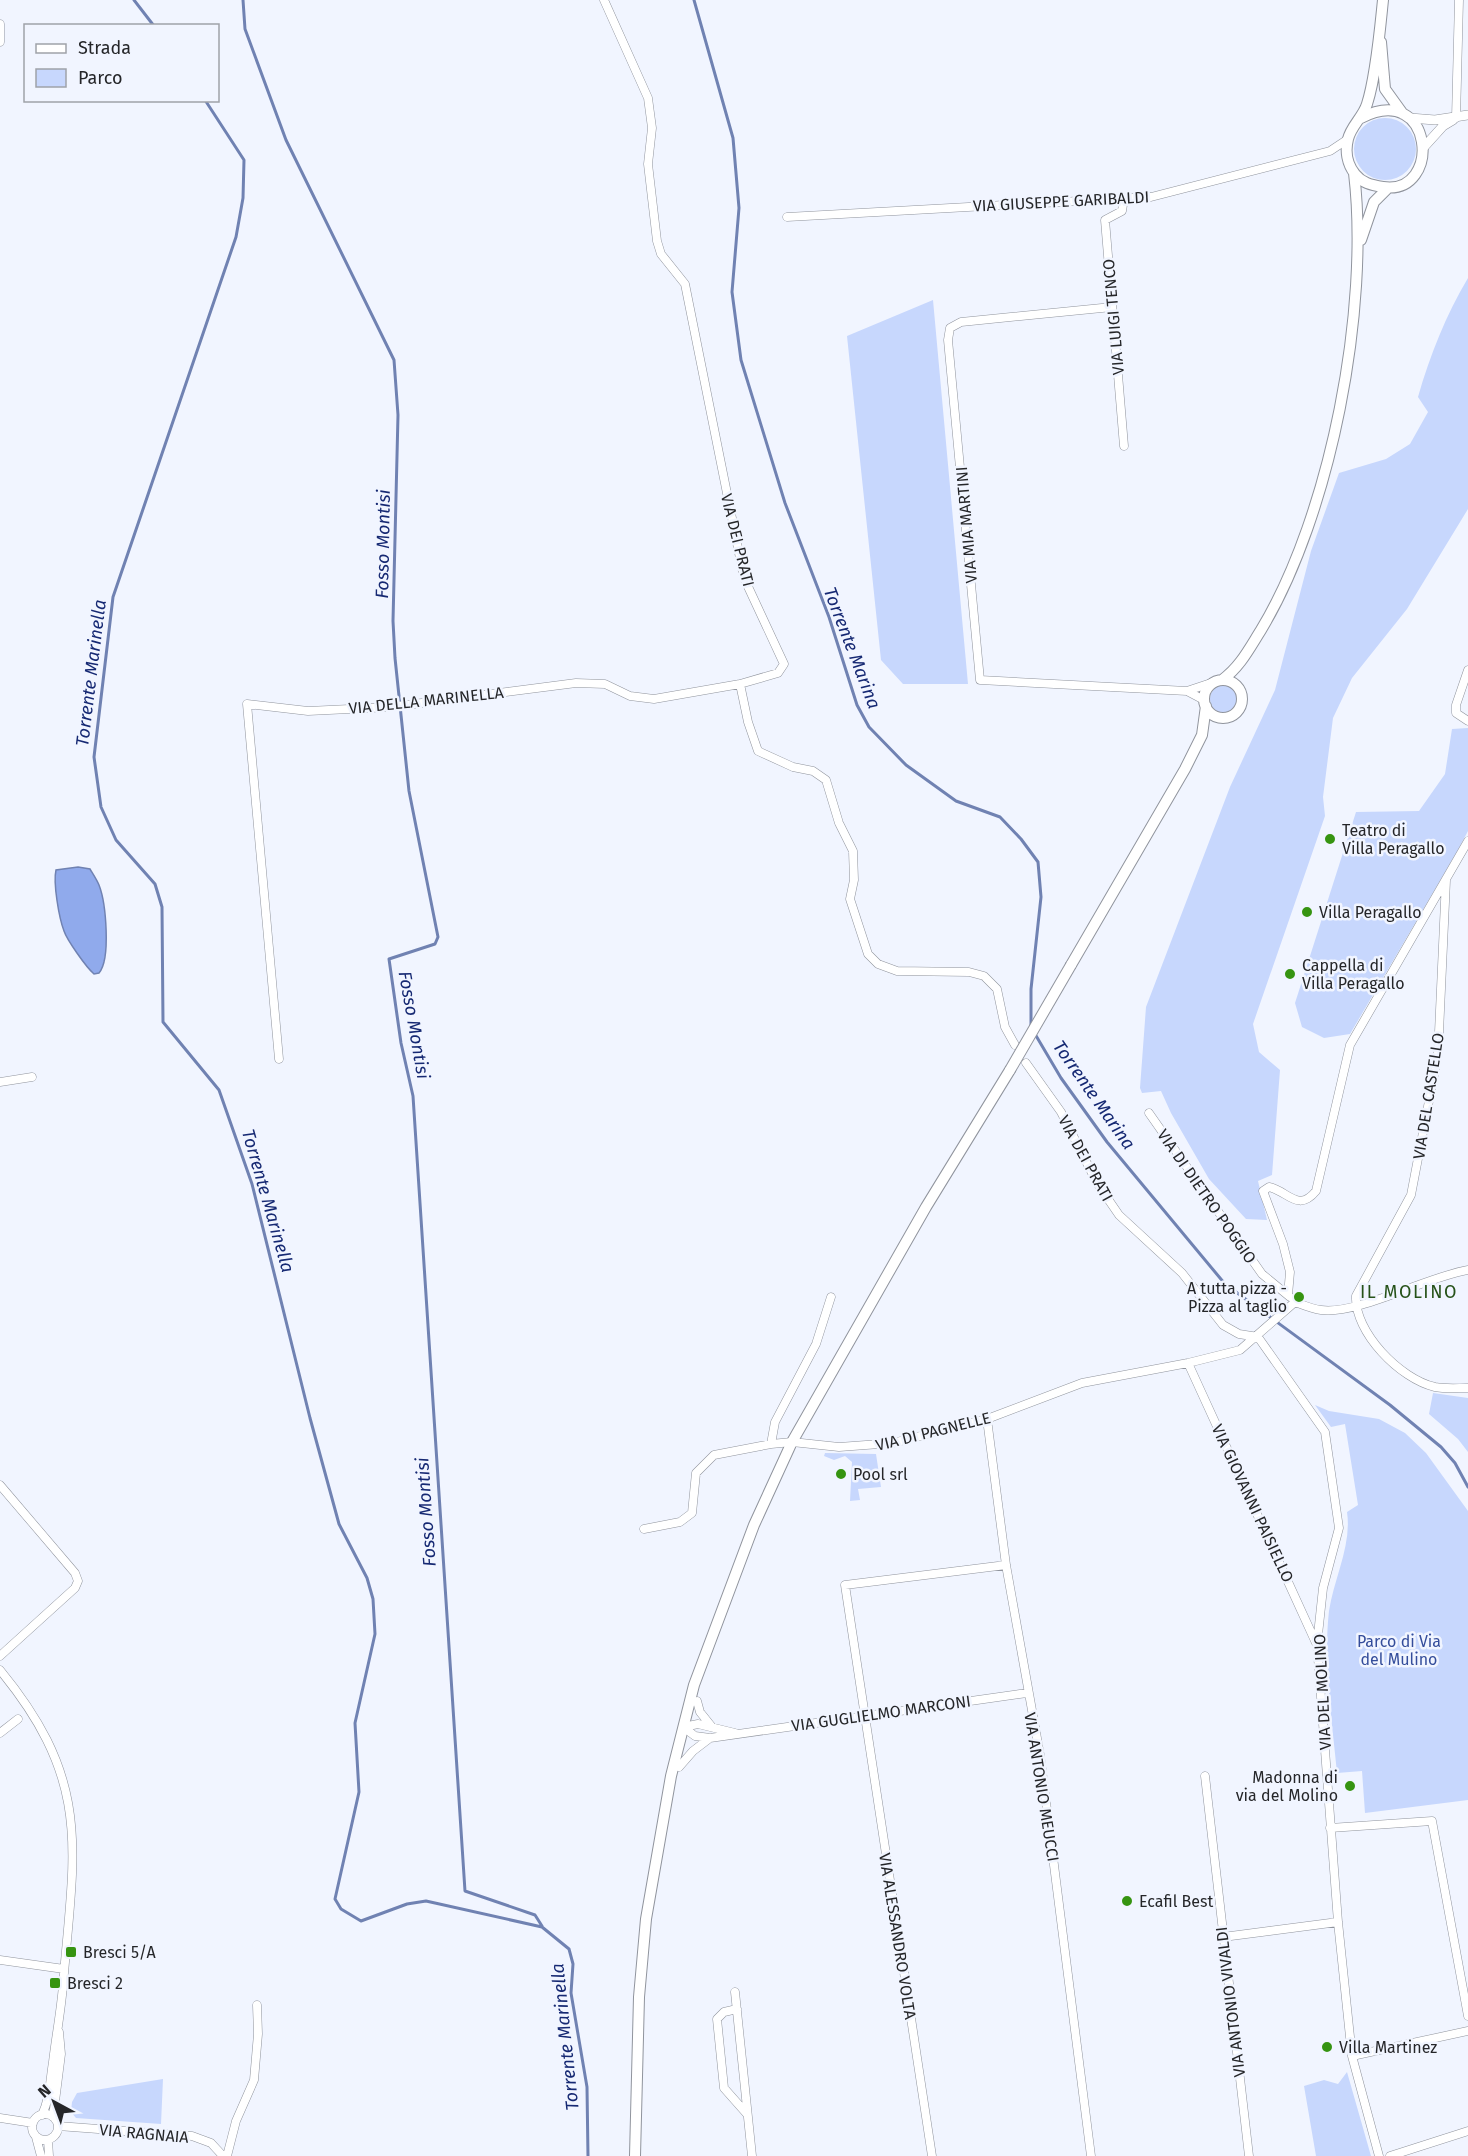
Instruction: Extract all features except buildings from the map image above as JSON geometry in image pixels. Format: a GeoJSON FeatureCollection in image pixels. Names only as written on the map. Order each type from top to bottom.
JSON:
{"type":"FeatureCollection","features":[{"type":"Feature","properties":{"kind":"main road"},"geometry":{"type":"LineString","coordinates":[[667,1804],[679,1767],[694,1685],[754,1525],[792,1442],[926,1207],[1010,1070],[1185,769],[1202,735],[1206,690],[1240,665],[1278,603],[1321,487],[1338,416],[1351,329],[1357,251],[1348,139],[1361,118],[1370,94],[1383,0]]}},
{"type":"Feature","properties":{"kind":"main road"},"geometry":{"type":"LineString","coordinates":[[1352,168],[1371,185],[1388,188],[1402,184],[1416,173],[1423,158],[1424,147],[1419,128],[1385,89],[1380,31]]}},
{"type":"Feature","properties":{"kind":"main road"},"geometry":{"type":"LineString","coordinates":[[1361,118],[1383,110],[1407,116]]}},
{"type":"Feature","properties":{"kind":"main road"},"geometry":{"type":"LineString","coordinates":[[1357,251],[1374,202],[1388,188]]}},
{"type":"Feature","properties":{"kind":"main road"},"geometry":{"type":"LineString","coordinates":[[1202,735],[1224,718],[1238,711],[1242,701],[1240,665]]}},
{"type":"Feature","properties":{"kind":"main road"},"geometry":{"type":"LineString","coordinates":[[1218,681],[1233,683],[1240,691]]}},
{"type":"Feature","properties":{"kind":"main road"},"geometry":{"type":"LineString","coordinates":[[1205,703],[1213,715],[1224,718]]}},
{"type":"Feature","properties":{"kind":"main road"},"geometry":{"type":"LineString","coordinates":[[635,2156],[639,1997],[646,1918],[667,1804],[687,1728],[697,1701],[708,1651]]}},
{"type":"Feature","properties":{"kind":"street","name":"VIA DEI PRATI"},"geometry":{"type":"LineString","coordinates":[[604,0],[648,98],[652,128],[648,164],[657,241],[661,255],[685,284],[744,578],[784,664],[778,673],[740,684]]}},
{"type":"Feature","properties":{"kind":"street"},"geometry":{"type":"LineString","coordinates":[[1456,118],[1464,24],[1459,0]]}},
{"type":"Feature","properties":{"kind":"street"},"geometry":{"type":"LineString","coordinates":[[0,24],[0,42]]}},
{"type":"Feature","properties":{"kind":"street"},"geometry":{"type":"LineString","coordinates":[[1407,116],[1456,118],[1468,115]]}},
{"type":"Feature","properties":{"kind":"street"},"geometry":{"type":"LineString","coordinates":[[1424,147],[1443,126],[1456,118]]}},
{"type":"Feature","properties":{"kind":"street","name":"VIA GIUSEPPE GARIBALDI"},"geometry":{"type":"LineString","coordinates":[[787,217],[1151,197],[1330,151],[1348,139]]}},
{"type":"Feature","properties":{"kind":"street"},"geometry":{"type":"LineString","coordinates":[[1330,151],[1337,153],[1352,168]]}},
{"type":"Feature","properties":{"kind":"street","name":"VIA LUIGI TENCO"},"geometry":{"type":"LineString","coordinates":[[1124,198],[1122,211],[1105,220],[1124,446]]}},
{"type":"Feature","properties":{"kind":"street","name":"VIA MIA MARTINI"},"geometry":{"type":"LineString","coordinates":[[1112,307],[961,322],[950,328],[948,340],[980,680],[1187,691],[1218,681]]}},
{"type":"Feature","properties":{"kind":"street"},"geometry":{"type":"LineString","coordinates":[[1468,670],[1456,705],[1456,713],[1468,721]]}},
{"type":"Feature","properties":{"kind":"street","name":"VIA DELLA MARINELLA"},"geometry":{"type":"LineString","coordinates":[[279,1059],[247,704],[309,711],[391,707],[576,683],[605,684],[630,696],[654,699],[740,684]]}},
{"type":"Feature","properties":{"kind":"street"},"geometry":{"type":"LineString","coordinates":[[740,684],[748,722],[758,751],[793,767],[813,771],[826,780],[839,823],[853,851],[854,880],[850,899],[868,954],[878,963],[897,971],[969,972],[984,976],[997,989],[1005,1027],[1015,1046]]}},
{"type":"Feature","properties":{"kind":"street","name":"VIA MIA MARTINI"},"geometry":{"type":"LineString","coordinates":[[1187,691],[1205,703]]}},
{"type":"Feature","properties":{"kind":"street","name":"VIA DEL CASTELLO"},"geometry":{"type":"LineString","coordinates":[[1355,1306],[1356,1296],[1411,1195],[1438,1054],[1446,880],[1468,841]]}},
{"type":"Feature","properties":{"kind":"street"},"geometry":{"type":"LineString","coordinates":[[1288,1295],[1290,1272],[1283,1244],[1263,1191],[1269,1187],[1275,1188],[1287,1196],[1303,1201],[1309,1199],[1316,1191],[1350,1045],[1446,880]]}},
{"type":"Feature","properties":{"kind":"street","name":"VIA DEI PRATI"},"geometry":{"type":"LineString","coordinates":[[1026,1063],[1061,1112],[1097,1183],[1119,1215],[1182,1273],[1223,1325],[1239,1334],[1260,1334]]}},
{"type":"Feature","properties":{"kind":"street"},"geometry":{"type":"LineString","coordinates":[[0,1082],[32,1077]]}},
{"type":"Feature","properties":{"kind":"street","name":"VIA DI DIETRO POGGIO"},"geometry":{"type":"LineString","coordinates":[[1149,1113],[1262,1274],[1288,1295],[1292,1305]]}},
{"type":"Feature","properties":{"kind":"street"},"geometry":{"type":"LineString","coordinates":[[1260,1334],[1292,1305],[1323,1310],[1355,1306],[1444,1274],[1468,1270]]}},
{"type":"Feature","properties":{"kind":"street"},"geometry":{"type":"LineString","coordinates":[[771,1444],[775,1422],[816,1344],[831,1297]]}},
{"type":"Feature","properties":{"kind":"street"},"geometry":{"type":"LineString","coordinates":[[1355,1306],[1377,1349],[1404,1372],[1434,1386],[1468,1388]]}},
{"type":"Feature","properties":{"kind":"street","name":"VIA DI PAGNELLE"},"geometry":{"type":"LineString","coordinates":[[644,1529],[680,1522],[692,1513],[696,1473],[714,1455],[792,1442],[839,1447],[877,1446],[987,1419],[1082,1383],[1188,1363],[1240,1350],[1260,1334]]}},
{"type":"Feature","properties":{"kind":"street","name":"VIA DEL MOLINO"},"geometry":{"type":"LineString","coordinates":[[1260,1334],[1325,1432],[1339,1528],[1323,1588],[1317,1644],[1330,1828],[1352,2056],[1379,2156]]}},
{"type":"Feature","properties":{"kind":"street","name":"VIA GIOVANNI PAISIELLO"},"geometry":{"type":"LineString","coordinates":[[1188,1363],[1317,1644]]}},
{"type":"Feature","properties":{"kind":"street","name":"VIA ANTONIO MEUCCI"},"geometry":{"type":"LineString","coordinates":[[987,1419],[1006,1565],[1027,1693],[1040,1755],[1091,2156]]}},
{"type":"Feature","properties":{"kind":"street"},"geometry":{"type":"LineString","coordinates":[[0,1485],[75,1573],[78,1581],[75,1588],[0,1656]]}},
{"type":"Feature","properties":{"kind":"street","name":"VIA ALESSANDRO VOLTA"},"geometry":{"type":"LineString","coordinates":[[932,2156],[845,1585],[1006,1565]]}},
{"type":"Feature","properties":{"kind":"street"},"geometry":{"type":"LineString","coordinates":[[0,1670],[32,1711],[55,1754],[68,1796],[74,1851],[59,2031],[50,2092],[42,2115],[33,2123]]}},
{"type":"Feature","properties":{"kind":"street","name":"VIA GUGLIELMO MARCONI"},"geometry":{"type":"LineString","coordinates":[[679,1767],[687,1756],[710,1738],[1027,1693]]}},
{"type":"Feature","properties":{"kind":"street"},"geometry":{"type":"LineString","coordinates":[[697,1701],[700,1712],[712,1727]]}},
{"type":"Feature","properties":{"kind":"street"},"geometry":{"type":"LineString","coordinates":[[0,1733],[18,1719]]}},
{"type":"Feature","properties":{"kind":"street","name":"VIA GUGLIELMO MARCONI"},"geometry":{"type":"LineString","coordinates":[[687,1728],[712,1727],[735,1733]]}},
{"type":"Feature","properties":{"kind":"street","name":"VIA GUGLIELMO MARCONI"},"geometry":{"type":"LineString","coordinates":[[687,1728],[710,1738]]}},
{"type":"Feature","properties":{"kind":"street","name":"VIA ANTONIO VIVALDI"},"geometry":{"type":"LineString","coordinates":[[1205,1776],[1249,2156]]}},
{"type":"Feature","properties":{"kind":"street"},"geometry":{"type":"LineString","coordinates":[[1330,1828],[1432,1821],[1468,2016]]}},
{"type":"Feature","properties":{"kind":"street"},"geometry":{"type":"LineString","coordinates":[[1223,1936],[1338,1922]]}},
{"type":"Feature","properties":{"kind":"street"},"geometry":{"type":"LineString","coordinates":[[0,1960],[64,1969]]}},
{"type":"Feature","properties":{"kind":"street"},"geometry":{"type":"LineString","coordinates":[[735,1992],[752,2156]]}},
{"type":"Feature","properties":{"kind":"street"},"geometry":{"type":"LineString","coordinates":[[225,2156],[254,2080],[258,2034],[257,2005]]}},
{"type":"Feature","properties":{"kind":"street"},"geometry":{"type":"LineString","coordinates":[[737,2009],[724,2012],[717,2019],[724,2088],[749,2118]]}},
{"type":"Feature","properties":{"kind":"street"},"geometry":{"type":"LineString","coordinates":[[48,2140],[57,2133],[58,2126],[53,2117],[61,2054],[59,2031]]}},
{"type":"Feature","properties":{"kind":"street"},"geometry":{"type":"LineString","coordinates":[[1352,2056],[1468,2031]]}},
{"type":"Feature","properties":{"kind":"street"},"geometry":{"type":"LineString","coordinates":[[732,2096],[741,2095],[746,2089]]}},
{"type":"Feature","properties":{"kind":"street"},"geometry":{"type":"LineString","coordinates":[[42,2115],[53,2117]]}},
{"type":"Feature","properties":{"kind":"street"},"geometry":{"type":"LineString","coordinates":[[0,2118],[33,2123]]}},
{"type":"Feature","properties":{"kind":"street"},"geometry":{"type":"LineString","coordinates":[[33,2123],[41,2156]]}},
{"type":"Feature","properties":{"kind":"street","name":"VIA RAGNAIA"},"geometry":{"type":"LineString","coordinates":[[58,2126],[192,2136],[211,2143],[225,2156]]}},
{"type":"Feature","properties":{"kind":"street"},"geometry":{"type":"LineString","coordinates":[[1390,2156],[1468,2131]]}},
{"type":"Feature","properties":{"kind":"street"},"geometry":{"type":"LineString","coordinates":[[36,2137],[48,2140]]}},
{"type":"Feature","properties":{"kind":"street"},"geometry":{"type":"LineString","coordinates":[[48,2140],[49,2156]]}},
{"type":"Feature","properties":{"kind":"green space"},"geometry":{"type":"Polygon","coordinates":[[[1385,118],[1407,127],[1416,149],[1407,171],[1385,180],[1363,171],[1354,149],[1363,127],[1385,118]]]}},
{"type":"Feature","properties":{"kind":"green space"},"geometry":{"type":"Polygon","coordinates":[[[1468,278],[1468,509],[1407,609],[1352,678],[1333,718],[1323,797],[1325,816],[1253,1024],[1259,1052],[1280,1070],[1272,1175],[1258,1181],[1267,1220],[1246,1219],[1209,1179],[1161,1091],[1142,1093],[1140,1088],[1146,1007],[1230,787],[1275,690],[1311,551],[1339,473],[1386,459],[1410,444],[1428,412],[1418,397],[1428,366],[1439,336],[1468,278]]]}},
{"type":"Feature","properties":{"kind":"green space"},"geometry":{"type":"Polygon","coordinates":[[[933,300],[968,684],[903,684],[881,660],[847,336],[933,300]]]}},
{"type":"Feature","properties":{"kind":"green space"},"geometry":{"type":"Polygon","coordinates":[[[1224,685],[1234,689],[1238,699],[1234,709],[1224,713],[1214,709],[1210,699],[1214,689],[1224,685]]]}},
{"type":"Feature","properties":{"kind":"green space"},"geometry":{"type":"Polygon","coordinates":[[[1468,728],[1468,831],[1458,850],[1350,1034],[1324,1038],[1302,1027],[1295,1003],[1356,812],[1419,811],[1445,774],[1452,729],[1468,728]]]}},
{"type":"Feature","properties":{"kind":"green space"},"geometry":{"type":"Polygon","coordinates":[[[1433,1393],[1468,1398],[1468,1452],[1458,1439],[1429,1414],[1433,1393]]]}},
{"type":"Feature","properties":{"kind":"green space","name":"Parco di Via del Mulino"},"geometry":{"type":"Polygon","coordinates":[[[1315,1405],[1329,1411],[1379,1419],[1405,1433],[1426,1453],[1468,1511],[1468,1800],[1365,1813],[1362,1771],[1337,1773],[1329,1692],[1327,1631],[1331,1599],[1347,1537],[1347,1512],[1358,1505],[1345,1424],[1331,1427],[1315,1405]]]}},
{"type":"Feature","properties":{"kind":"green space"},"geometry":{"type":"Polygon","coordinates":[[[825,1453],[876,1454],[881,1487],[858,1489],[860,1500],[850,1501],[852,1462],[845,1456],[834,1460],[824,1456],[825,1453]]]}},
{"type":"Feature","properties":{"kind":"green space"},"geometry":{"type":"Polygon","coordinates":[[[1347,2072],[1371,2156],[1316,2156],[1304,2086],[1324,2080],[1338,2084],[1347,2072]]]}},
{"type":"Feature","properties":{"kind":"green space"},"geometry":{"type":"Polygon","coordinates":[[[163,2079],[161,2124],[76,2118],[71,2112],[72,2102],[77,2093],[163,2079]]]}},
{"type":"Feature","properties":{"kind":"water"},"geometry":{"type":"Polygon","coordinates":[[[78,867],[90,869],[99,885],[104,904],[105,956],[99,973],[94,974],[66,935],[57,900],[56,870],[78,867]]]}},
{"type":"Feature","properties":{"kind":"waterway","name":"Torrente Marinella"},"geometry":{"type":"LineString","coordinates":[[134,0],[152,24]]}},
{"type":"Feature","properties":{"kind":"waterway","name":"Fosso Montisi"},"geometry":{"type":"LineString","coordinates":[[243,0],[245,29],[286,140],[394,360],[398,415],[393,621],[395,658],[409,791],[438,937],[435,944],[389,959],[401,1043],[413,1096],[465,1891],[535,1915],[542,1926]]}},
{"type":"Feature","properties":{"kind":"waterway","name":"Torrente Marina"},"geometry":{"type":"LineString","coordinates":[[694,0],[733,138],[739,208],[732,292],[741,360],[785,503],[829,617],[857,705],[869,727],[906,765],[956,801],[1000,817],[1021,839],[1038,862],[1041,897],[1031,989],[1031,1026]]}},
{"type":"Feature","properties":{"kind":"waterway","name":"Torrente Marinella"},"geometry":{"type":"LineString","coordinates":[[206,102],[244,160],[243,198],[236,237],[113,597],[94,757],[101,807],[116,840],[155,884],[162,907],[163,1022],[219,1090],[252,1184],[310,1418],[339,1524],[367,1578],[373,1599],[375,1634],[355,1723],[359,1792],[335,1899],[341,1909],[361,1921],[407,1904],[426,1901],[542,1927],[569,1949],[573,1964],[571,1993],[587,2087],[588,2156]]}},
{"type":"Feature","properties":{"kind":"waterway","name":"Torrente Marina"},"geometry":{"type":"LineString","coordinates":[[1035,1034],[1061,1078],[1107,1142],[1225,1284],[1390,1405],[1441,1447],[1455,1463],[1468,1487]]}},
{"type":"Feature","properties":{"kind":"place","name":"Teatro di Villa Peragallo"},"geometry":{"type":"Point","coordinates":[1330,839]}},
{"type":"Feature","properties":{"kind":"place","name":"Villa Peragallo"},"geometry":{"type":"Point","coordinates":[1307,912]}},
{"type":"Feature","properties":{"kind":"place","name":"Cappella di Villa Peragallo"},"geometry":{"type":"Point","coordinates":[1290,974]}},
{"type":"Feature","properties":{"kind":"place","name":"A tutta pizza - Pizza al taglio"},"geometry":{"type":"Point","coordinates":[1299,1297]}},
{"type":"Feature","properties":{"kind":"place","name":"Pool srl"},"geometry":{"type":"Point","coordinates":[841,1474]}},
{"type":"Feature","properties":{"kind":"place","name":"Madonna di via del Molino"},"geometry":{"type":"Point","coordinates":[1350,1786]}},
{"type":"Feature","properties":{"kind":"place","name":"Ecafil Best"},"geometry":{"type":"Point","coordinates":[1127,1901]}},
{"type":"Feature","properties":{"kind":"place","name":"Bresci 5/A"},"geometry":{"type":"Point","coordinates":[71,1952]}},
{"type":"Feature","properties":{"kind":"place","name":"Bresci 2"},"geometry":{"type":"Point","coordinates":[55,1983]}},
{"type":"Feature","properties":{"kind":"place","name":"Villa Martinez"},"geometry":{"type":"Point","coordinates":[1327,2047]}},
{"type":"Feature","properties":{"kind":"district","name":"IL MOLINO"},"geometry":{"type":"Point","coordinates":[1409,1292]}}]}
